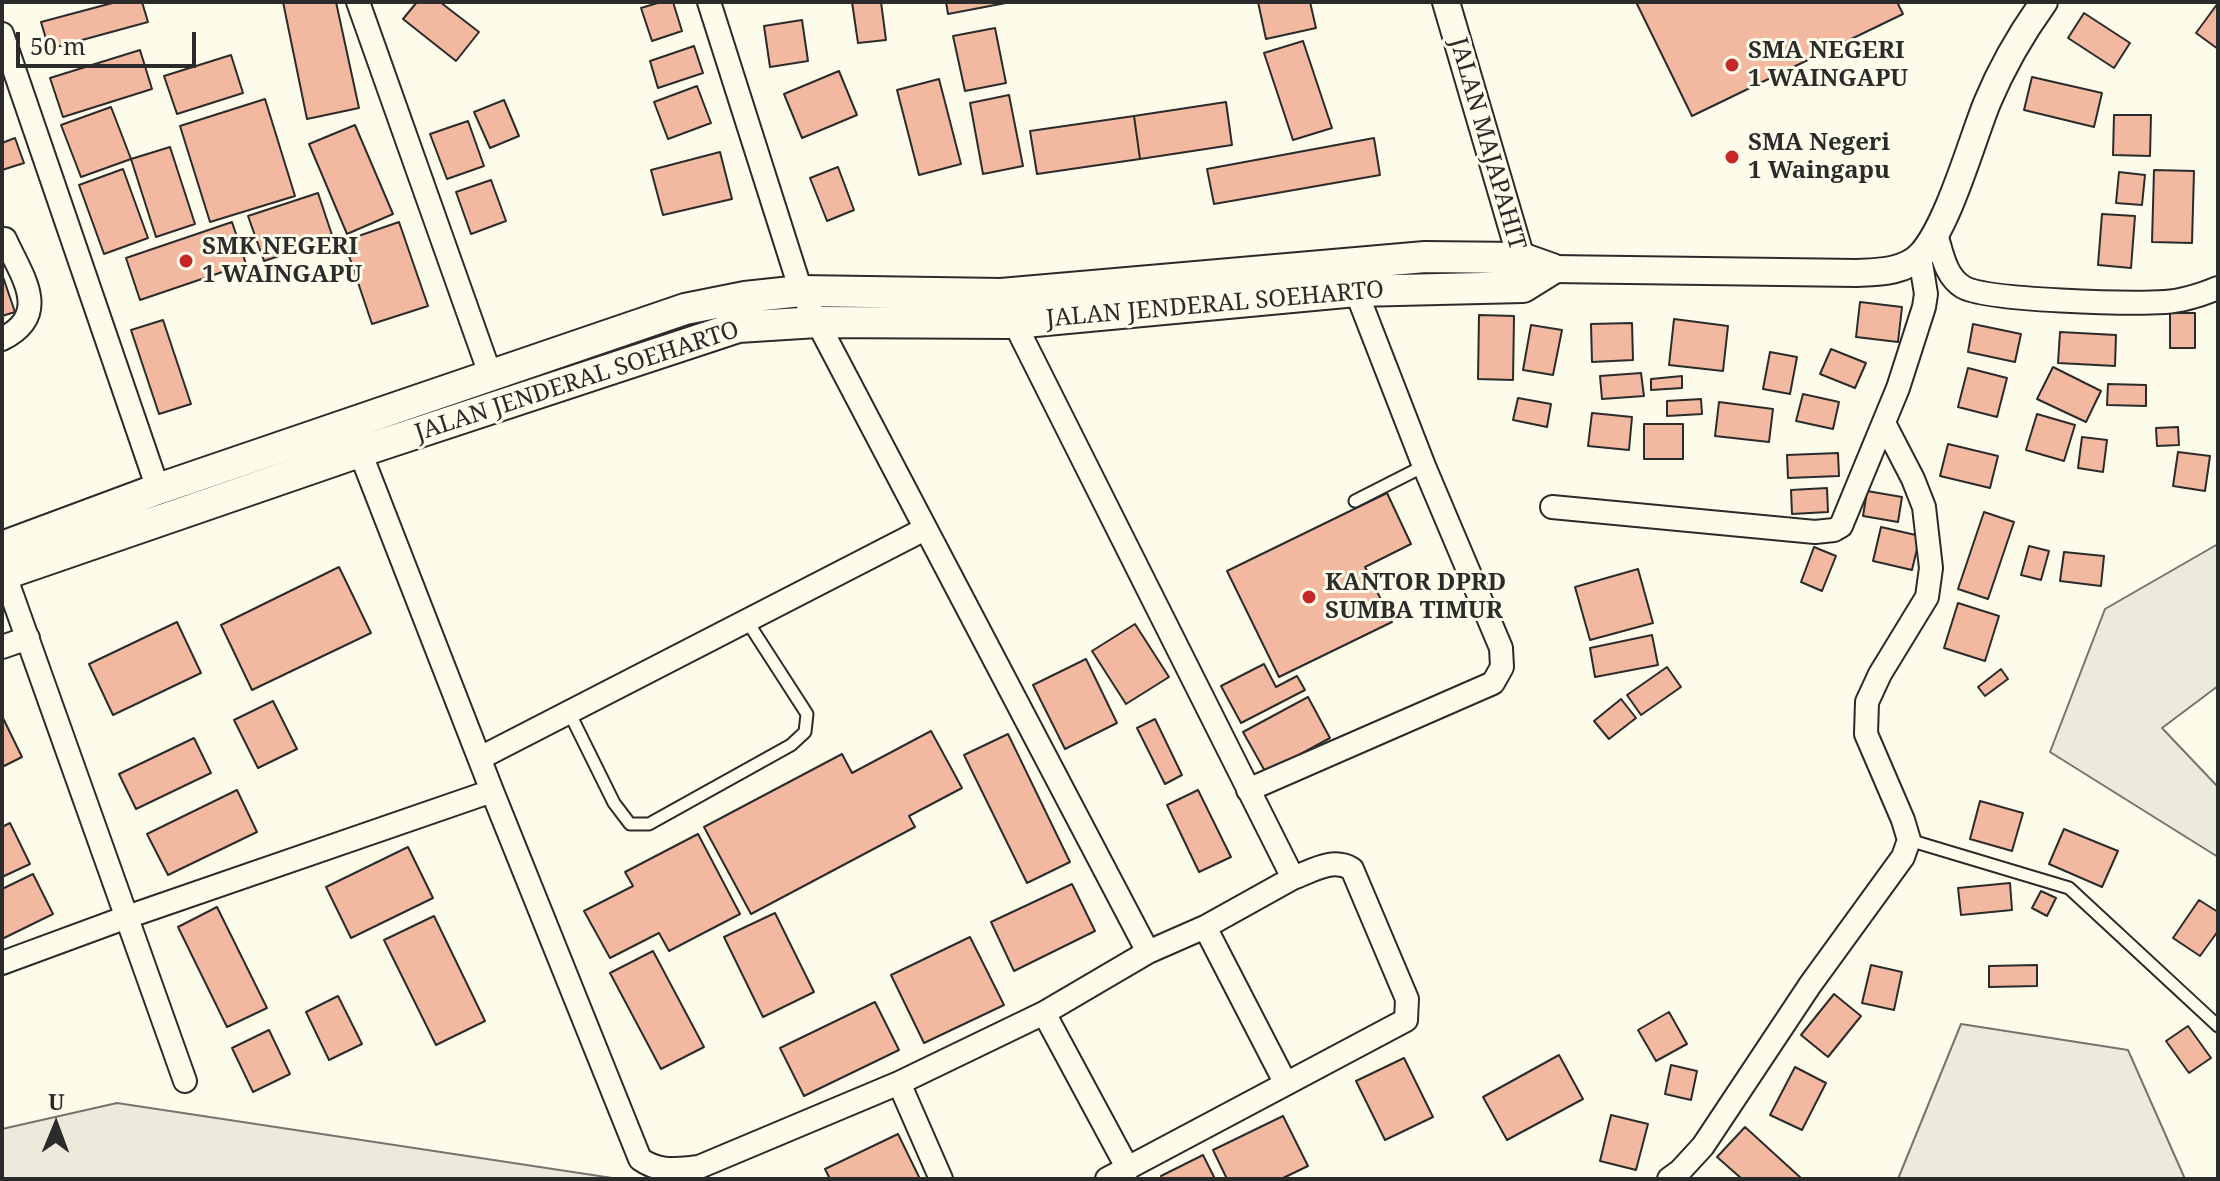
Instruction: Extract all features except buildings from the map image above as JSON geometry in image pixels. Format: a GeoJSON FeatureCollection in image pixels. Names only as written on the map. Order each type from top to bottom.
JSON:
{"type":"FeatureCollection","features":[{"type":"Feature","properties":{"kind":"main road","name":"JALAN JENDERAL SOEHARTO"},"geometry":{"type":"LineString","coordinates":[[3,566],[158,489],[685,309],[745,297],[801,291],[1001,294],[1425,257],[1522,272]]}},
{"type":"Feature","properties":{"kind":"main road"},"geometry":{"type":"LineString","coordinates":[[1522,272],[1552,269]]}},
{"type":"Feature","properties":{"kind":"main road","name":"JALAN JENDERAL SOEHARTO"},"geometry":{"type":"LineString","coordinates":[[3,566],[738,327],[817,322],[1014,323],[1522,272]]}},
{"type":"Feature","properties":{"kind":"street"},"geometry":{"type":"LineString","coordinates":[[358,2],[490,374]]}},
{"type":"Feature","properties":{"kind":"street"},"geometry":{"type":"LineString","coordinates":[[709,2],[801,291],[1148,952]]}},
{"type":"Feature","properties":{"kind":"street","name":"JALAN MAJAPAHIT"},"geometry":{"type":"LineString","coordinates":[[1446,2],[1522,272]]}},
{"type":"Feature","properties":{"kind":"street"},"geometry":{"type":"LineString","coordinates":[[1552,269],[1857,273],[1901,267],[1920,257],[1936,234],[1996,83],[2017,41],[2044,2]]}},
{"type":"Feature","properties":{"kind":"street"},"geometry":{"type":"LineString","coordinates":[[2,34],[158,489]]}},
{"type":"Feature","properties":{"kind":"street"},"geometry":{"type":"LineString","coordinates":[[1936,234],[1949,275],[1965,288],[1990,294],[2020,298],[2164,302],[2197,296],[2218,288]]}},
{"type":"Feature","properties":{"kind":"street"},"geometry":{"type":"LineString","coordinates":[[2,339],[21,328],[28,316],[31,297],[5,239]]}},
{"type":"Feature","properties":{"kind":"street"},"geometry":{"type":"LineString","coordinates":[[1552,507],[1825,532],[1841,526],[1884,423],[1924,307],[1926,294],[1920,257]]}},
{"type":"Feature","properties":{"kind":"street"},"geometry":{"type":"LineString","coordinates":[[1248,790],[1493,683],[1502,667],[1501,648],[1424,466],[1356,291]]}},
{"type":"Feature","properties":{"kind":"street"},"geometry":{"type":"LineString","coordinates":[[1001,294],[1293,878]]}},
{"type":"Feature","properties":{"kind":"street"},"geometry":{"type":"LineString","coordinates":[[1669,1179],[1703,1146],[1810,985],[1903,857],[1909,840],[1866,734],[1865,717],[1867,702],[1880,674],[1927,597],[1931,568],[1924,507],[1884,423]]}},
{"type":"Feature","properties":{"kind":"street"},"geometry":{"type":"LineString","coordinates":[[347,424],[362,451],[492,791],[640,1159],[653,1168],[706,1173],[1044,1013],[1148,952],[1205,927],[1293,878],[1334,863],[1344,863],[1352,869],[1407,999],[1406,1020],[1107,1179]]}},
{"type":"Feature","properties":{"kind":"street"},"geometry":{"type":"LineString","coordinates":[[480,758],[925,529]]}},
{"type":"Feature","properties":{"kind":"street"},"geometry":{"type":"LineString","coordinates":[[3,566],[185,1081]]}},
{"type":"Feature","properties":{"kind":"street"},"geometry":{"type":"LineString","coordinates":[[2,647],[28,638]]}},
{"type":"Feature","properties":{"kind":"street"},"geometry":{"type":"LineString","coordinates":[[2,963],[492,791]]}},
{"type":"Feature","properties":{"kind":"street"},"geometry":{"type":"LineString","coordinates":[[1205,927],[1286,1084]]}},
{"type":"Feature","properties":{"kind":"street"},"geometry":{"type":"LineString","coordinates":[[1044,1013],[1128,1169]]}},
{"type":"Feature","properties":{"kind":"street"},"geometry":{"type":"LineString","coordinates":[[899,1083],[941,1179]]}},
{"type":"Feature","properties":{"kind":"lane"},"geometry":{"type":"LineString","coordinates":[[1355,501],[1424,466]]}},
{"type":"Feature","properties":{"kind":"lane"},"geometry":{"type":"LineString","coordinates":[[569,712],[614,803],[630,824],[649,824],[791,745],[805,732],[807,714],[747,621]]}},
{"type":"Feature","properties":{"kind":"lane"},"geometry":{"type":"LineString","coordinates":[[1909,840],[2069,888],[2218,1026]]}},
{"type":"Feature","properties":{"kind":"shaded area"},"geometry":{"type":"Polygon","coordinates":[[[2218,544],[2218,686],[2162,728],[2218,787],[2218,857],[2050,752],[2105,609],[2218,544]]]}},
{"type":"Feature","properties":{"kind":"shaded area"},"geometry":{"type":"Polygon","coordinates":[[[1961,1024],[2128,1050],[2185,1179],[1898,1179],[1961,1024]]]}},
{"type":"Feature","properties":{"kind":"shaded area"},"geometry":{"type":"Polygon","coordinates":[[[117,1103],[619,1179],[2,1179],[2,1129],[117,1103]]]}},
{"type":"Feature","properties":{"kind":"place","name":"SMA NEGERI 1 WAINGAPU"},"geometry":{"type":"Point","coordinates":[1732,65]}},
{"type":"Feature","properties":{"kind":"place","name":"SMA Negeri 1 Waingapu"},"geometry":{"type":"Point","coordinates":[1732,157]}},
{"type":"Feature","properties":{"kind":"place","name":"SMK NEGERI 1 WAINGAPU"},"geometry":{"type":"Point","coordinates":[186,261]}},
{"type":"Feature","properties":{"kind":"place","name":"KANTOR DPRD SUMBA TIMUR"},"geometry":{"type":"Point","coordinates":[1309,597]}}]}
